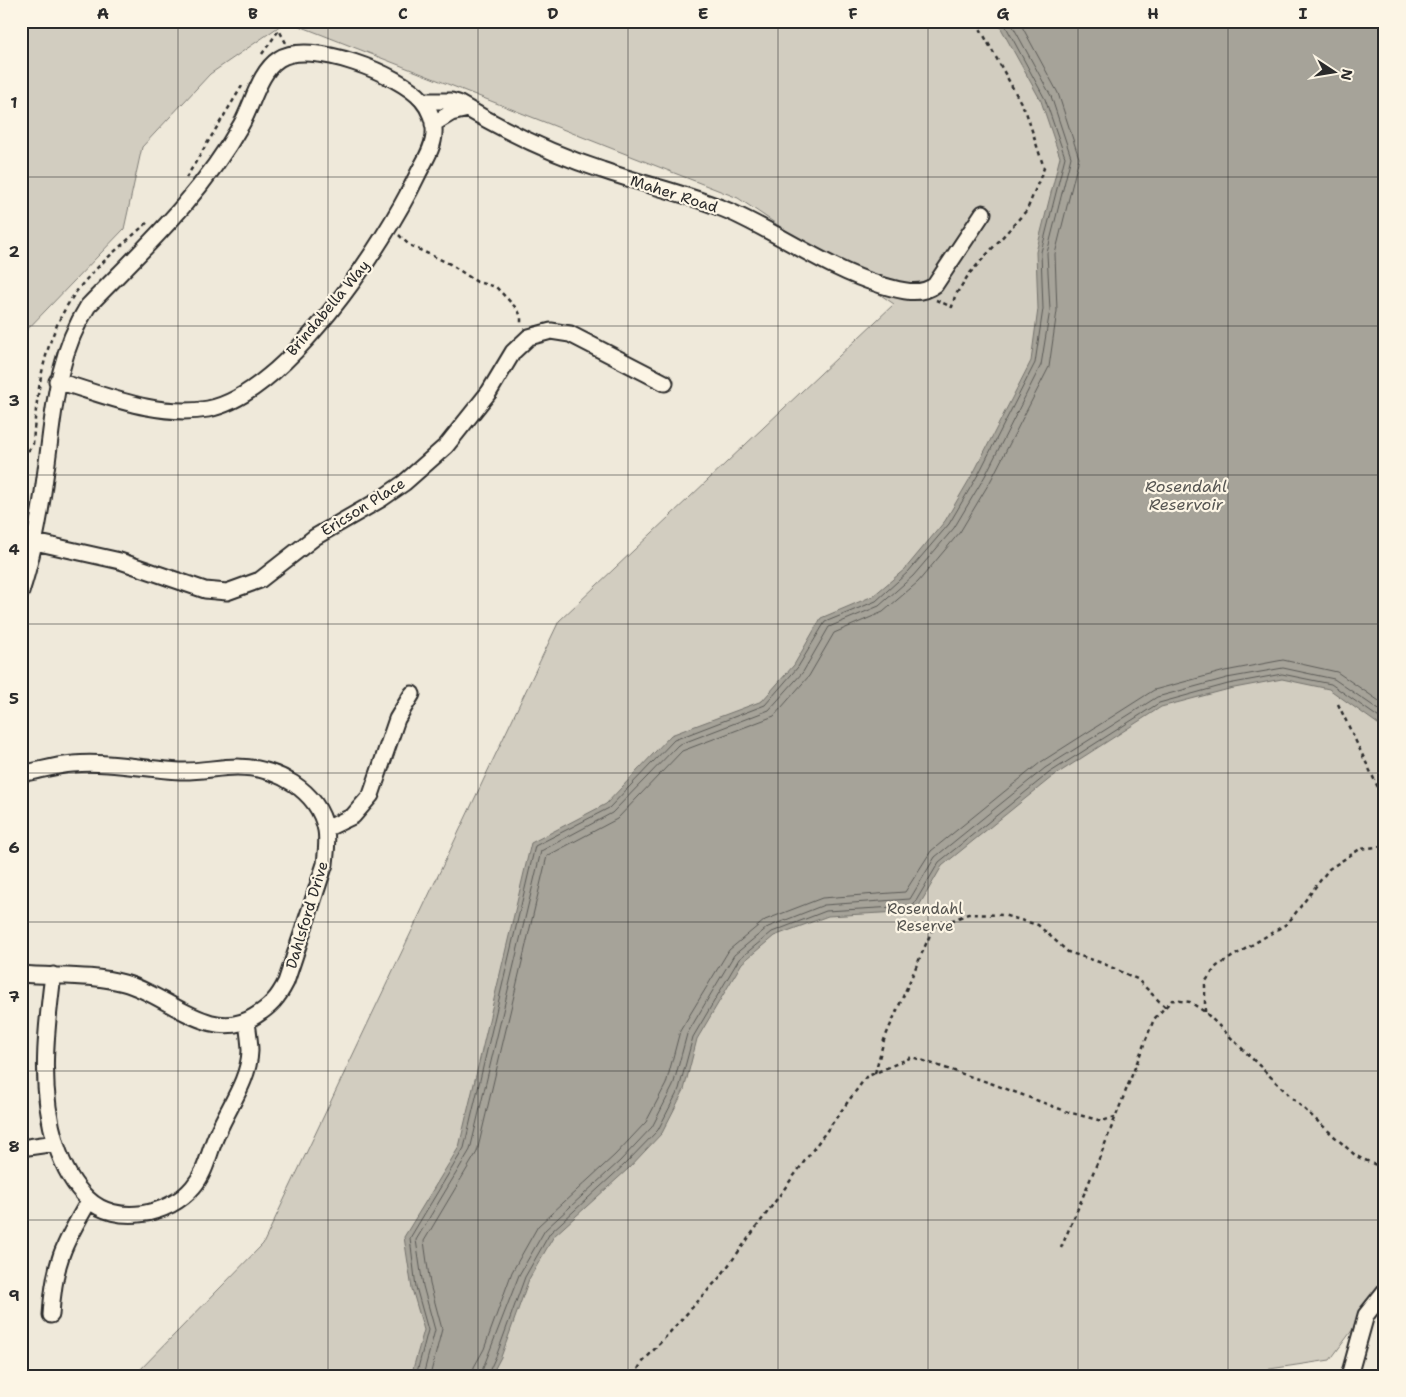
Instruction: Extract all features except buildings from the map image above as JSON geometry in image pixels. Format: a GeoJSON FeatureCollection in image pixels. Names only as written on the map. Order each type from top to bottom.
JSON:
{"type":"FeatureCollection","features":[{"type":"Feature","properties":{"kind":"street","name":"Brindabella Way"},"geometry":{"type":"LineString","coordinates":[[21,592],[35,542],[57,381],[77,324],[88,306],[195,195],[234,138],[264,76],[272,65],[280,58],[289,54],[312,52],[349,62],[394,81],[408,88],[423,101],[433,124],[434,136],[431,147],[390,228],[355,282],[296,349],[259,383],[226,404],[196,411],[168,411],[57,381]]}},
{"type":"Feature","properties":{"kind":"street","name":"Maher Road"},"geometry":{"type":"LineString","coordinates":[[423,101],[451,101],[577,162],[697,199],[731,213],[816,257],[878,284],[923,292]]}},
{"type":"Feature","properties":{"kind":"street"},"geometry":{"type":"LineString","coordinates":[[433,124],[452,113],[468,109]]}},
{"type":"Feature","properties":{"kind":"street"},"geometry":{"type":"LineString","coordinates":[[923,292],[935,285],[983,213]]}},
{"type":"Feature","properties":{"kind":"street","name":"Ericson Place"},"geometry":{"type":"LineString","coordinates":[[35,542],[120,561],[216,592],[227,592],[250,585],[271,573],[315,537],[381,499],[428,463],[446,446],[469,419],[513,352],[526,340],[539,333],[551,331],[570,334],[665,383]]}},
{"type":"Feature","properties":{"kind":"street"},"geometry":{"type":"LineString","coordinates":[[326,829],[353,816],[371,795],[397,719],[412,694]]}},
{"type":"Feature","properties":{"kind":"street","name":"Dahlsford Drive"},"geometry":{"type":"LineString","coordinates":[[21,774],[72,764],[98,763],[186,771],[237,767],[253,768],[282,776],[303,791],[312,801],[326,829],[324,864],[286,982],[278,997],[267,1008],[247,1021],[233,1024],[211,1024],[126,983],[85,976],[21,974]]}},
{"type":"Feature","properties":{"kind":"street"},"geometry":{"type":"LineString","coordinates":[[53,975],[45,1060],[47,1095],[56,1143],[68,1172],[89,1201],[112,1211],[138,1214],[164,1208],[175,1203],[194,1186],[202,1175],[214,1139],[247,1068],[250,1051],[247,1021]]}},
{"type":"Feature","properties":{"kind":"street"},"geometry":{"type":"LineString","coordinates":[[21,1148],[56,1143]]}},
{"type":"Feature","properties":{"kind":"street"},"geometry":{"type":"LineString","coordinates":[[52,1315],[53,1285],[60,1256],[89,1201]]}},
{"type":"Feature","properties":{"kind":"street"},"geometry":{"type":"LineString","coordinates":[[1349,1376],[1366,1315],[1385,1292]]}},
{"type":"Feature","properties":{"kind":"path"},"geometry":{"type":"LineString","coordinates":[[923,292],[936,300],[952,306],[955,296],[969,274],[1027,210],[1044,168],[1026,112],[976,21]]}},
{"type":"Feature","properties":{"kind":"path"},"geometry":{"type":"LineString","coordinates":[[390,228],[410,245],[450,264],[477,282],[496,287],[518,310],[521,316],[520,329],[526,340]]}},
{"type":"Feature","properties":{"kind":"path"},"geometry":{"type":"LineString","coordinates":[[1338,704],[1385,802]]}},
{"type":"Feature","properties":{"kind":"path"},"geometry":{"type":"LineString","coordinates":[[1205,1012],[1205,982],[1217,966],[1288,923],[1329,869],[1360,849],[1385,846]]}},
{"type":"Feature","properties":{"kind":"path"},"geometry":{"type":"LineString","coordinates":[[875,1073],[884,1040],[933,928],[968,914],[1003,915],[1038,925],[1068,952],[1102,963],[1137,979],[1165,1007]]}},
{"type":"Feature","properties":{"kind":"path"},"geometry":{"type":"LineString","coordinates":[[1061,1248],[1154,1019],[1172,1000],[1190,1002],[1205,1012],[1292,1098],[1356,1156],[1385,1169]]}},
{"type":"Feature","properties":{"kind":"path"},"geometry":{"type":"LineString","coordinates":[[634,1376],[641,1364],[720,1277],[866,1077],[912,1057],[1068,1112],[1102,1121],[1115,1117]]}},
{"type":"Feature","properties":{"kind":"green space"},"geometry":{"type":"Polygon","coordinates":[[[21,21],[287,21],[210,74],[142,147],[124,229],[21,336],[21,21]]]}},
{"type":"Feature","properties":{"kind":"green space","name":"Rosendahl Reserve"},"geometry":{"type":"Polygon","coordinates":[[[287,21],[1385,21],[1385,1286],[1330,1360],[1223,1376],[134,1376],[263,1244],[559,621],[894,304],[738,198],[287,21]]]}},
{"type":"Feature","properties":{"kind":"water","name":"Rosendahl Reservoir"},"geometry":{"type":"Polygon","coordinates":[[[997,21],[1385,21],[1385,729],[1329,689],[1282,679],[1229,689],[1161,707],[1052,777],[942,866],[916,911],[828,916],[774,936],[742,963],[697,1039],[684,1090],[662,1133],[628,1169],[554,1236],[529,1279],[501,1357],[491,1376],[411,1376],[424,1330],[412,1289],[404,1237],[459,1147],[531,843],[606,804],[671,735],[762,701],[794,665],[821,618],[873,596],[905,569],[945,521],[975,470],[1031,361],[1038,309],[1036,252],[1060,157],[1041,101],[997,21]]]}}]}
